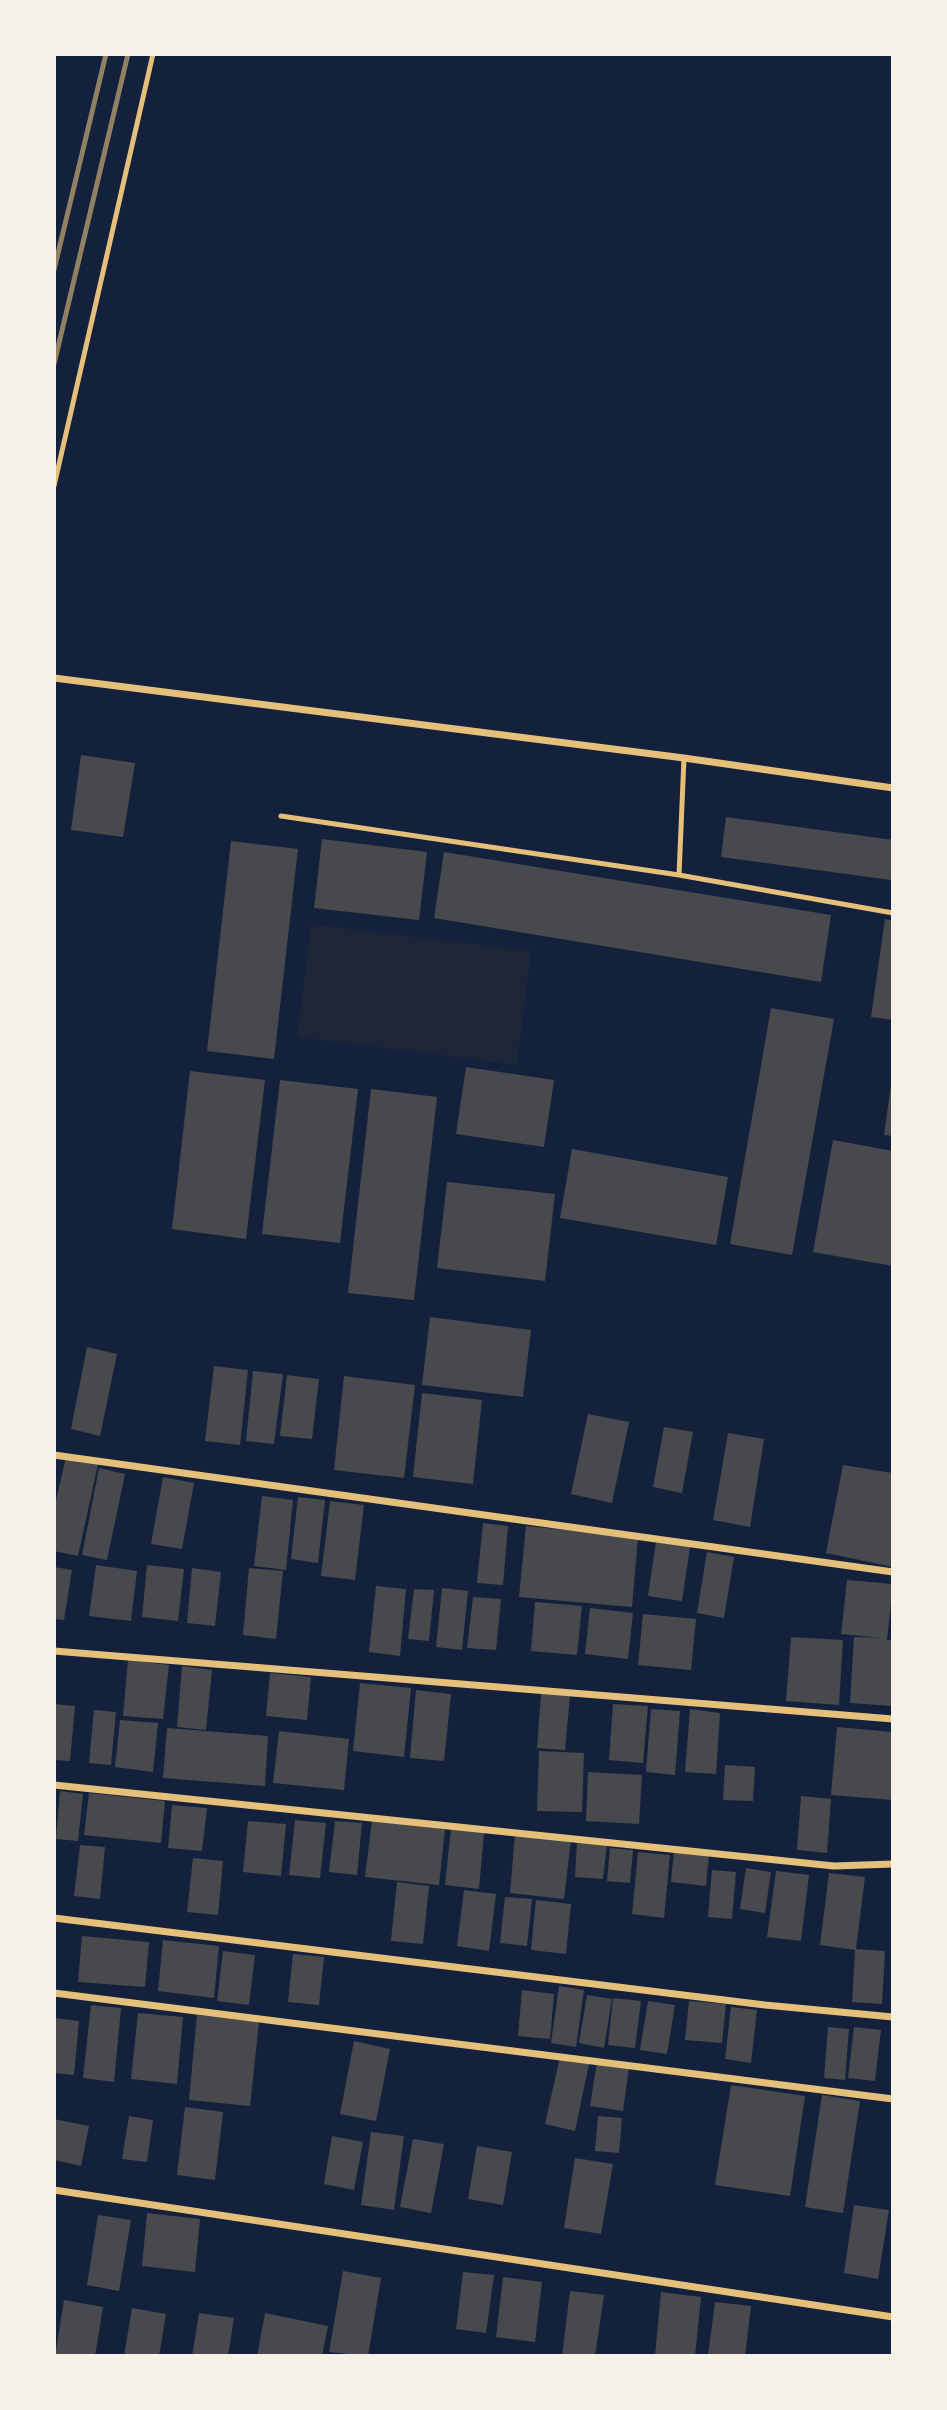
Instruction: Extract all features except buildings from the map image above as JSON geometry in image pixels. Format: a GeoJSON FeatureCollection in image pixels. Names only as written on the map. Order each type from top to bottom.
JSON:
{"type":"FeatureCollection","features":[{"type":"Feature","properties":{"kind":"street"},"geometry":{"type":"LineString","coordinates":[[54,678],[684,758],[893,788]]}},
{"type":"Feature","properties":{"kind":"street"},"geometry":{"type":"LineString","coordinates":[[54,1455],[893,1572]]}},
{"type":"Feature","properties":{"kind":"street"},"geometry":{"type":"LineString","coordinates":[[54,1651],[893,1719]]}},
{"type":"Feature","properties":{"kind":"street"},"geometry":{"type":"LineString","coordinates":[[54,1785],[834,1866],[893,1864]]}},
{"type":"Feature","properties":{"kind":"street"},"geometry":{"type":"LineString","coordinates":[[54,1918],[765,2006],[893,2017]]}},
{"type":"Feature","properties":{"kind":"street"},"geometry":{"type":"LineString","coordinates":[[54,1993],[893,2099]]}},
{"type":"Feature","properties":{"kind":"street"},"geometry":{"type":"LineString","coordinates":[[54,2190],[893,2317]]}},
{"type":"Feature","properties":{"kind":"lane"},"geometry":{"type":"LineString","coordinates":[[54,486],[153,54]]}},
{"type":"Feature","properties":{"kind":"lane"},"geometry":{"type":"LineString","coordinates":[[679,875],[684,758]]}},
{"type":"Feature","properties":{"kind":"lane"},"geometry":{"type":"LineString","coordinates":[[281,817],[679,875],[893,913]]}},
{"type":"Feature","properties":{"kind":"shaded area"},"geometry":{"type":"Polygon","coordinates":[[[311,924],[531,951],[517,1065],[297,1037],[311,924]]]}},
{"type":"Feature","properties":{"kind":"railway"},"geometry":{"type":"LineString","coordinates":[[54,270],[106,54]]}},
{"type":"Feature","properties":{"kind":"railway"},"geometry":{"type":"LineString","coordinates":[[54,364],[128,54]]}}]}
